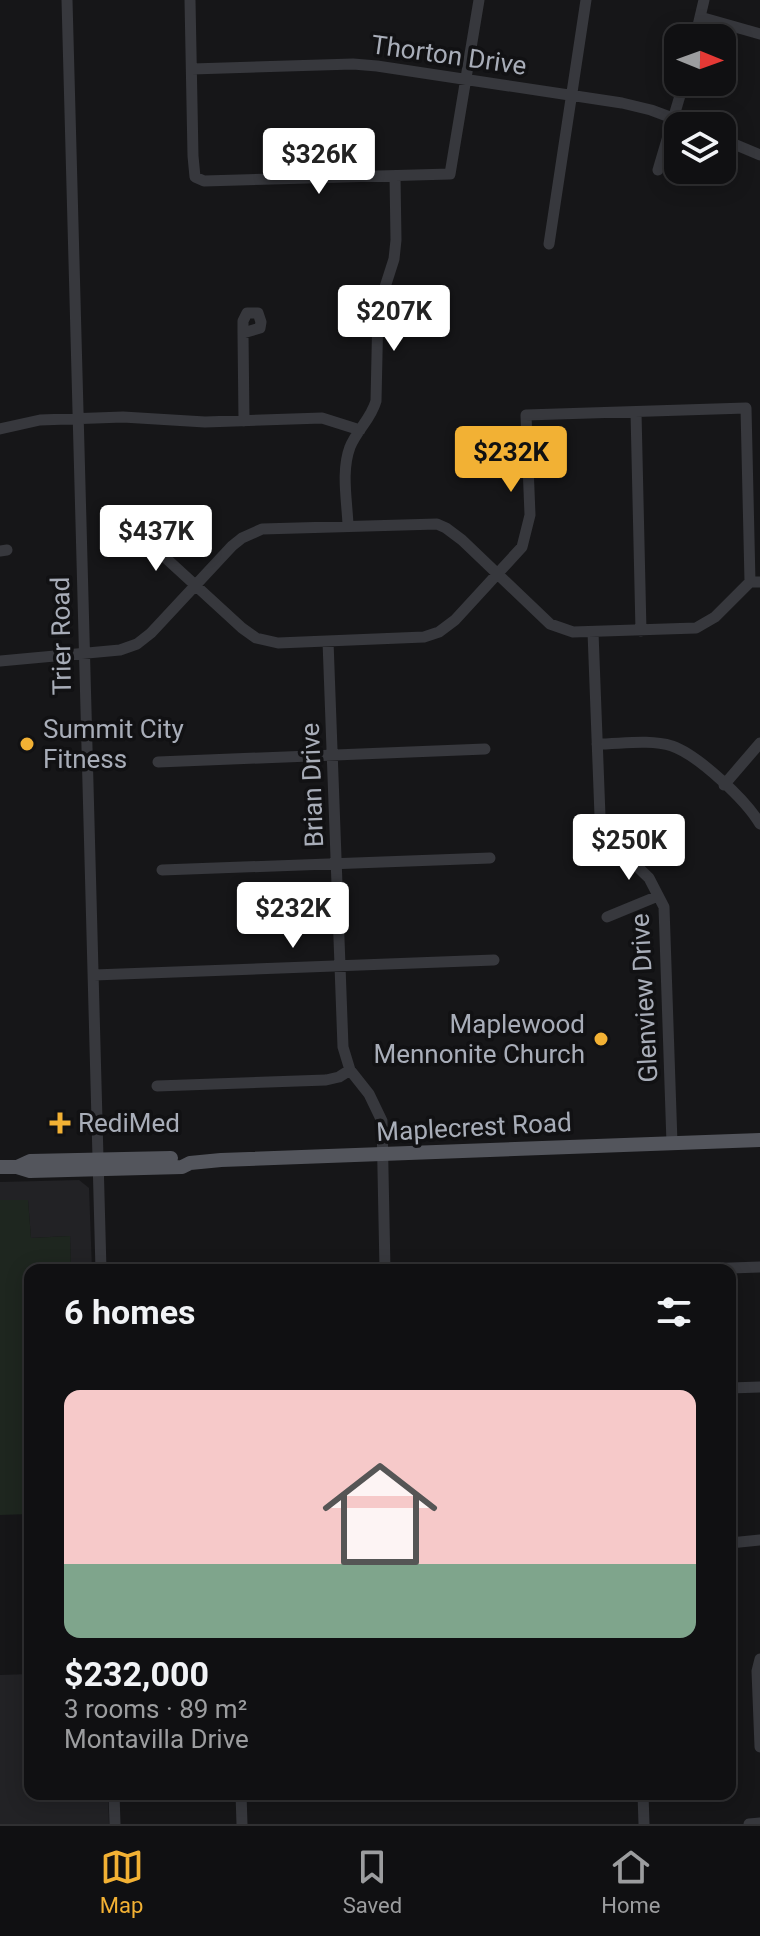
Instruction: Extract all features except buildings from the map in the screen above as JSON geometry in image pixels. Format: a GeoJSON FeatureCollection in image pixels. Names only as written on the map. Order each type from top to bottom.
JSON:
{"type":"FeatureCollection","features":[{"type":"Feature","properties":{"kind":"main road","name":"Maplecrest Road"},"geometry":{"type":"LineString","coordinates":[[0,1167],[17,1167],[30,1161],[99,1165],[182,1158],[190,1163],[760,1140]]}},
{"type":"Feature","properties":{"kind":"street","name":"Trier Road"},"geometry":{"type":"LineString","coordinates":[[67,0],[101,1264]]}},
{"type":"Feature","properties":{"kind":"street"},"geometry":{"type":"LineString","coordinates":[[190,0],[195,177],[204,181],[450,174],[479,0]]}},
{"type":"Feature","properties":{"kind":"street"},"geometry":{"type":"LineString","coordinates":[[549,244],[586,0]]}},
{"type":"Feature","properties":{"kind":"street"},"geometry":{"type":"LineString","coordinates":[[698,24],[704,0]]}},
{"type":"Feature","properties":{"kind":"street"},"geometry":{"type":"LineString","coordinates":[[700,17],[760,34]]}},
{"type":"Feature","properties":{"kind":"street","name":"Thorton Drive"},"geometry":{"type":"LineString","coordinates":[[192,69],[353,64],[622,103],[664,115]]}},
{"type":"Feature","properties":{"kind":"street"},"geometry":{"type":"LineString","coordinates":[[736,145],[760,155]]}},
{"type":"Feature","properties":{"kind":"street"},"geometry":{"type":"LineString","coordinates":[[658,170],[664,150]]}},
{"type":"Feature","properties":{"kind":"street"},"geometry":{"type":"LineString","coordinates":[[348,525],[347,461],[351,445],[373,413],[376,401],[378,309],[394,259],[396,240],[395,176]]}},
{"type":"Feature","properties":{"kind":"street"},"geometry":{"type":"LineString","coordinates":[[243,333],[244,421]]}},
{"type":"Feature","properties":{"kind":"street"},"geometry":{"type":"LineString","coordinates":[[0,661],[120,650],[137,644],[151,633],[195,586],[232,546],[262,529],[437,524],[462,540],[497,574],[550,624],[573,632],[683,630],[707,624],[755,582],[746,408],[526,415],[530,515],[522,547],[497,574],[455,620],[433,635],[282,643],[256,638],[243,629],[195,586],[158,551],[154,537]]}},
{"type":"Feature","properties":{"kind":"street"},"geometry":{"type":"LineString","coordinates":[[636,412],[641,631]]}},
{"type":"Feature","properties":{"kind":"street"},"geometry":{"type":"LineString","coordinates":[[0,429],[31,421],[123,417],[205,422],[322,418],[360,430]]}},
{"type":"Feature","properties":{"kind":"street","name":"Glenview Drive"},"geometry":{"type":"LineString","coordinates":[[593,632],[600,816],[615,845],[649,878],[664,907],[672,1143]]}},
{"type":"Feature","properties":{"kind":"street","name":"Brian Drive"},"geometry":{"type":"LineString","coordinates":[[328,641],[343,1045],[350,1070],[369,1094],[382,1121],[385,1264]]}},
{"type":"Feature","properties":{"kind":"street"},"geometry":{"type":"LineString","coordinates":[[597,744],[655,743],[685,752],[755,814],[760,824]]}},
{"type":"Feature","properties":{"kind":"street"},"geometry":{"type":"LineString","coordinates":[[724,785],[760,743]]}},
{"type":"Feature","properties":{"kind":"street"},"geometry":{"type":"LineString","coordinates":[[158,762],[485,749]]}},
{"type":"Feature","properties":{"kind":"street"},"geometry":{"type":"LineString","coordinates":[[162,870],[490,858]]}},
{"type":"Feature","properties":{"kind":"street"},"geometry":{"type":"LineString","coordinates":[[607,917],[658,896]]}},
{"type":"Feature","properties":{"kind":"street"},"geometry":{"type":"LineString","coordinates":[[94,975],[494,960]]}},
{"type":"Feature","properties":{"kind":"street"},"geometry":{"type":"LineString","coordinates":[[157,1086],[326,1080],[350,1070]]}},
{"type":"Feature","properties":{"kind":"street"},"geometry":{"type":"LineString","coordinates":[[736,1268],[760,1267]]}},
{"type":"Feature","properties":{"kind":"street"},"geometry":{"type":"LineString","coordinates":[[736,1388],[760,1387]]}},
{"type":"Feature","properties":{"kind":"street"},"geometry":{"type":"LineString","coordinates":[[736,1542],[760,1540]]}},
{"type":"Feature","properties":{"kind":"street"},"geometry":{"type":"LineString","coordinates":[[760,1659],[757,1671],[760,1747]]}},
{"type":"Feature","properties":{"kind":"street"},"geometry":{"type":"LineString","coordinates":[[114,1800],[115,1824]]}},
{"type":"Feature","properties":{"kind":"street"},"geometry":{"type":"LineString","coordinates":[[241,1800],[242,1824]]}},
{"type":"Feature","properties":{"kind":"street"},"geometry":{"type":"LineString","coordinates":[[643,1800],[644,1824]]}},
{"type":"Feature","properties":{"kind":"street"},"geometry":{"type":"LineString","coordinates":[[749,1824],[760,1823]]}},
{"type":"Feature","properties":{"kind":"shaded area"},"geometry":{"type":"Polygon","coordinates":[[[79,1180],[89,1188],[92,1264],[71,1264],[70,1236],[31,1238],[28,1201],[0,1200],[0,1182],[79,1180]]]}},
{"type":"Feature","properties":{"kind":"shaded area"},"geometry":{"type":"Polygon","coordinates":[[[0,1200],[28,1200],[31,1238],[70,1236],[71,1264],[24,1264],[24,1514],[0,1515],[0,1200]]]}},
{"type":"Feature","properties":{"kind":"shaded area"},"geometry":{"type":"Polygon","coordinates":[[[24,1674],[24,1800],[108,1800],[109,1824],[0,1824],[0,1675],[24,1674]]]}},
{"type":"Feature","properties":{"kind":"place","name":"Summit City Fitness"},"geometry":{"type":"Point","coordinates":[27,744]}},
{"type":"Feature","properties":{"kind":"place","name":"Maplewood Mennonite Church"},"geometry":{"type":"Point","coordinates":[601,1039]}},
{"type":"Feature","properties":{"kind":"place","name":"RediMed"},"geometry":{"type":"Point","coordinates":[60,1123]}}]}
